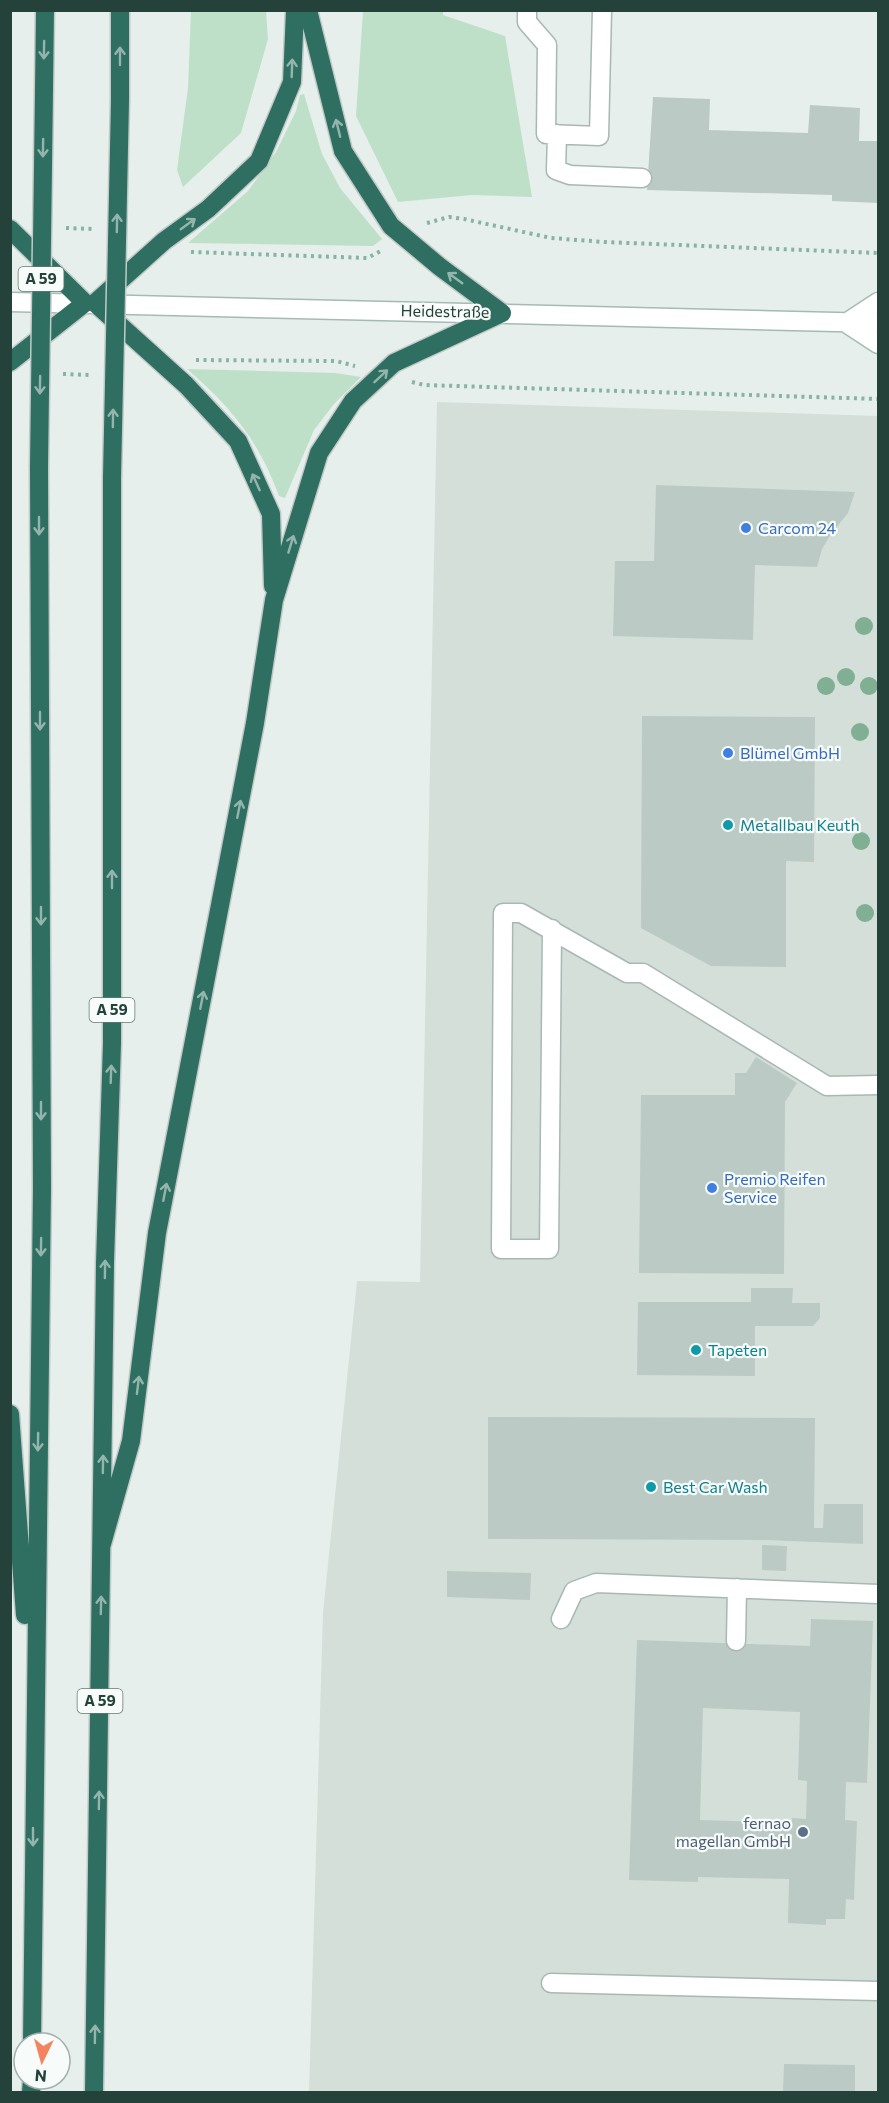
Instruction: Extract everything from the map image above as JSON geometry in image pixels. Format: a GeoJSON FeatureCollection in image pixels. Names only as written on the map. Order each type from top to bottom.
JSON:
{"type":"FeatureCollection","features":[{"type":"Feature","properties":{"kind":"highway","name":"A 59"},"geometry":{"type":"LineString","coordinates":[[32,2031],[42,1188],[39,467],[45,10]]}},
{"type":"Feature","properties":{"kind":"highway","name":"A 59"},"geometry":{"type":"LineString","coordinates":[[94,2092],[105,1263],[112,1043],[112,477],[120,10]]}},
{"type":"Feature","properties":{"kind":"highway"},"geometry":{"type":"LineString","coordinates":[[10,362],[90,303],[208,209],[259,161],[292,82],[295,10]]}},
{"type":"Feature","properties":{"kind":"highway"},"geometry":{"type":"LineString","coordinates":[[102,1544],[131,1441],[157,1233],[253,734],[274,600],[319,453],[353,401],[394,363],[502,313],[440,267],[391,226],[343,151],[308,10]]}},
{"type":"Feature","properties":{"kind":"highway"},"geometry":{"type":"LineString","coordinates":[[10,229],[90,303],[186,385],[238,441],[271,514],[274,600]]}},
{"type":"Feature","properties":{"kind":"highway"},"geometry":{"type":"LineString","coordinates":[[10,1414],[34,1736]]}},
{"type":"Feature","properties":{"kind":"main road"},"geometry":{"type":"LineString","coordinates":[[527,10],[527,22],[547,45],[546,134],[599,136],[602,10]]}},
{"type":"Feature","properties":{"kind":"main road"},"geometry":{"type":"LineString","coordinates":[[556,134],[556,170],[570,175],[642,178]]}},
{"type":"Feature","properties":{"kind":"main road","name":"Heidestraße"},"geometry":{"type":"LineString","coordinates":[[10,302],[879,323]]}},
{"type":"Feature","properties":{"kind":"main road"},"geometry":{"type":"LineString","coordinates":[[879,302],[846,322],[879,344]]}},
{"type":"Feature","properties":{"kind":"main road"},"geometry":{"type":"LineString","coordinates":[[552,929],[549,1249],[501,1249],[503,913],[522,913],[552,929],[627,973],[643,972],[827,1086],[879,1085]]}},
{"type":"Feature","properties":{"kind":"main road"},"geometry":{"type":"LineString","coordinates":[[561,1619],[574,1591],[596,1583],[879,1594]]}},
{"type":"Feature","properties":{"kind":"main road"},"geometry":{"type":"LineString","coordinates":[[736,1641],[737,1588]]}},
{"type":"Feature","properties":{"kind":"main road"},"geometry":{"type":"LineString","coordinates":[[550,1983],[879,1991]]}},
{"type":"Feature","properties":{"kind":"path"},"geometry":{"type":"LineString","coordinates":[[162,366],[193,360],[336,361],[424,385],[879,399]]}},
{"type":"Feature","properties":{"kind":"path"},"geometry":{"type":"LineString","coordinates":[[57,374],[91,375]]}},
{"type":"Feature","properties":{"kind":"shaded area"},"geometry":{"type":"Polygon","coordinates":[[[437,402],[878,416],[878,2092],[309,2092],[323,1613],[357,1281],[420,1282],[437,402]]]}},
{"type":"Feature","properties":{"kind":"green space"},"geometry":{"type":"Polygon","coordinates":[[[191,11],[266,11],[268,39],[241,133],[183,187],[177,170],[188,88],[191,11]]]}},
{"type":"Feature","properties":{"kind":"green space"},"geometry":{"type":"Polygon","coordinates":[[[363,11],[443,11],[443,15],[505,36],[532,197],[472,195],[398,202],[356,116],[363,11]]]}},
{"type":"Feature","properties":{"kind":"green space"},"geometry":{"type":"Polygon","coordinates":[[[304,94],[322,154],[340,188],[382,239],[373,246],[188,243],[248,191],[276,152],[296,111],[300,95],[304,94]]]}},
{"type":"Feature","properties":{"kind":"green space"},"geometry":{"type":"Polygon","coordinates":[[[187,369],[335,373],[361,377],[334,404],[314,430],[285,498],[279,496],[262,458],[242,426],[217,397],[187,369]]]}},
{"type":"Feature","properties":{"kind":"building"},"geometry":{"type":"Polygon","coordinates":[[[653,97],[710,99],[709,130],[808,133],[810,105],[860,108],[859,141],[878,141],[878,203],[832,201],[832,195],[647,190],[653,97]]]}},
{"type":"Feature","properties":{"kind":"building"},"geometry":{"type":"Polygon","coordinates":[[[656,485],[855,492],[848,513],[822,549],[817,567],[755,565],[753,640],[613,636],[615,561],[654,561],[656,485]]]}},
{"type":"Feature","properties":{"kind":"building"},"geometry":{"type":"Polygon","coordinates":[[[642,716],[815,717],[814,862],[786,861],[786,967],[711,966],[641,928],[642,716]]]}},
{"type":"Feature","properties":{"kind":"building","name":"Premio Reifen Service"},"geometry":{"type":"Polygon","coordinates":[[[756,1057],[797,1083],[785,1102],[784,1274],[639,1273],[641,1095],[735,1095],[735,1073],[746,1073],[756,1057]]]}},
{"type":"Feature","properties":{"kind":"building","name":"Tapeten"},"geometry":{"type":"Polygon","coordinates":[[[751,1288],[793,1288],[792,1303],[820,1303],[820,1318],[813,1326],[755,1326],[755,1376],[637,1375],[638,1302],[751,1302],[751,1288]]]}},
{"type":"Feature","properties":{"kind":"building","name":"Best Car Wash"},"geometry":{"type":"Polygon","coordinates":[[[488,1417],[815,1418],[814,1528],[823,1528],[824,1504],[863,1504],[863,1544],[767,1540],[488,1539],[488,1417]]]}},
{"type":"Feature","properties":{"kind":"building"},"geometry":{"type":"Polygon","coordinates":[[[762,1545],[787,1546],[786,1571],[762,1570],[762,1545]]]}},
{"type":"Feature","properties":{"kind":"building"},"geometry":{"type":"Polygon","coordinates":[[[447,1571],[531,1573],[530,1600],[447,1597],[447,1571]]]}},
{"type":"Feature","properties":{"kind":"building"},"geometry":{"type":"Polygon","coordinates":[[[811,1619],[873,1621],[867,1783],[846,1782],[845,1820],[857,1821],[854,1900],[846,1899],[845,1919],[826,1919],[826,1925],[788,1923],[789,1879],[698,1877],[698,1882],[629,1880],[637,1640],[810,1646],[811,1619]],[[703,1708],[700,1820],[792,1823],[792,1818],[806,1819],[807,1781],[798,1780],[800,1712],[703,1708]]]}},
{"type":"Feature","properties":{"kind":"building"},"geometry":{"type":"Polygon","coordinates":[[[784,2064],[855,2065],[855,2092],[783,2092],[784,2064]]]}},
{"type":"Feature","properties":{"kind":"place","name":"Carcom 24"},"geometry":{"type":"Point","coordinates":[746,528]}},
{"type":"Feature","properties":{"kind":"place","name":"Blümel GmbH"},"geometry":{"type":"Point","coordinates":[728,753]}},
{"type":"Feature","properties":{"kind":"place","name":"Metallbau Keuth"},"geometry":{"type":"Point","coordinates":[728,825]}},
{"type":"Feature","properties":{"kind":"place","name":"Premio Reifen Service"},"geometry":{"type":"Point","coordinates":[712,1188]}},
{"type":"Feature","properties":{"kind":"place","name":"Tapeten"},"geometry":{"type":"Point","coordinates":[696,1350]}},
{"type":"Feature","properties":{"kind":"place","name":"Best Car Wash"},"geometry":{"type":"Point","coordinates":[651,1487]}},
{"type":"Feature","properties":{"kind":"place","name":"fernao magellan GmbH"},"geometry":{"type":"Point","coordinates":[803,1832]}}]}
